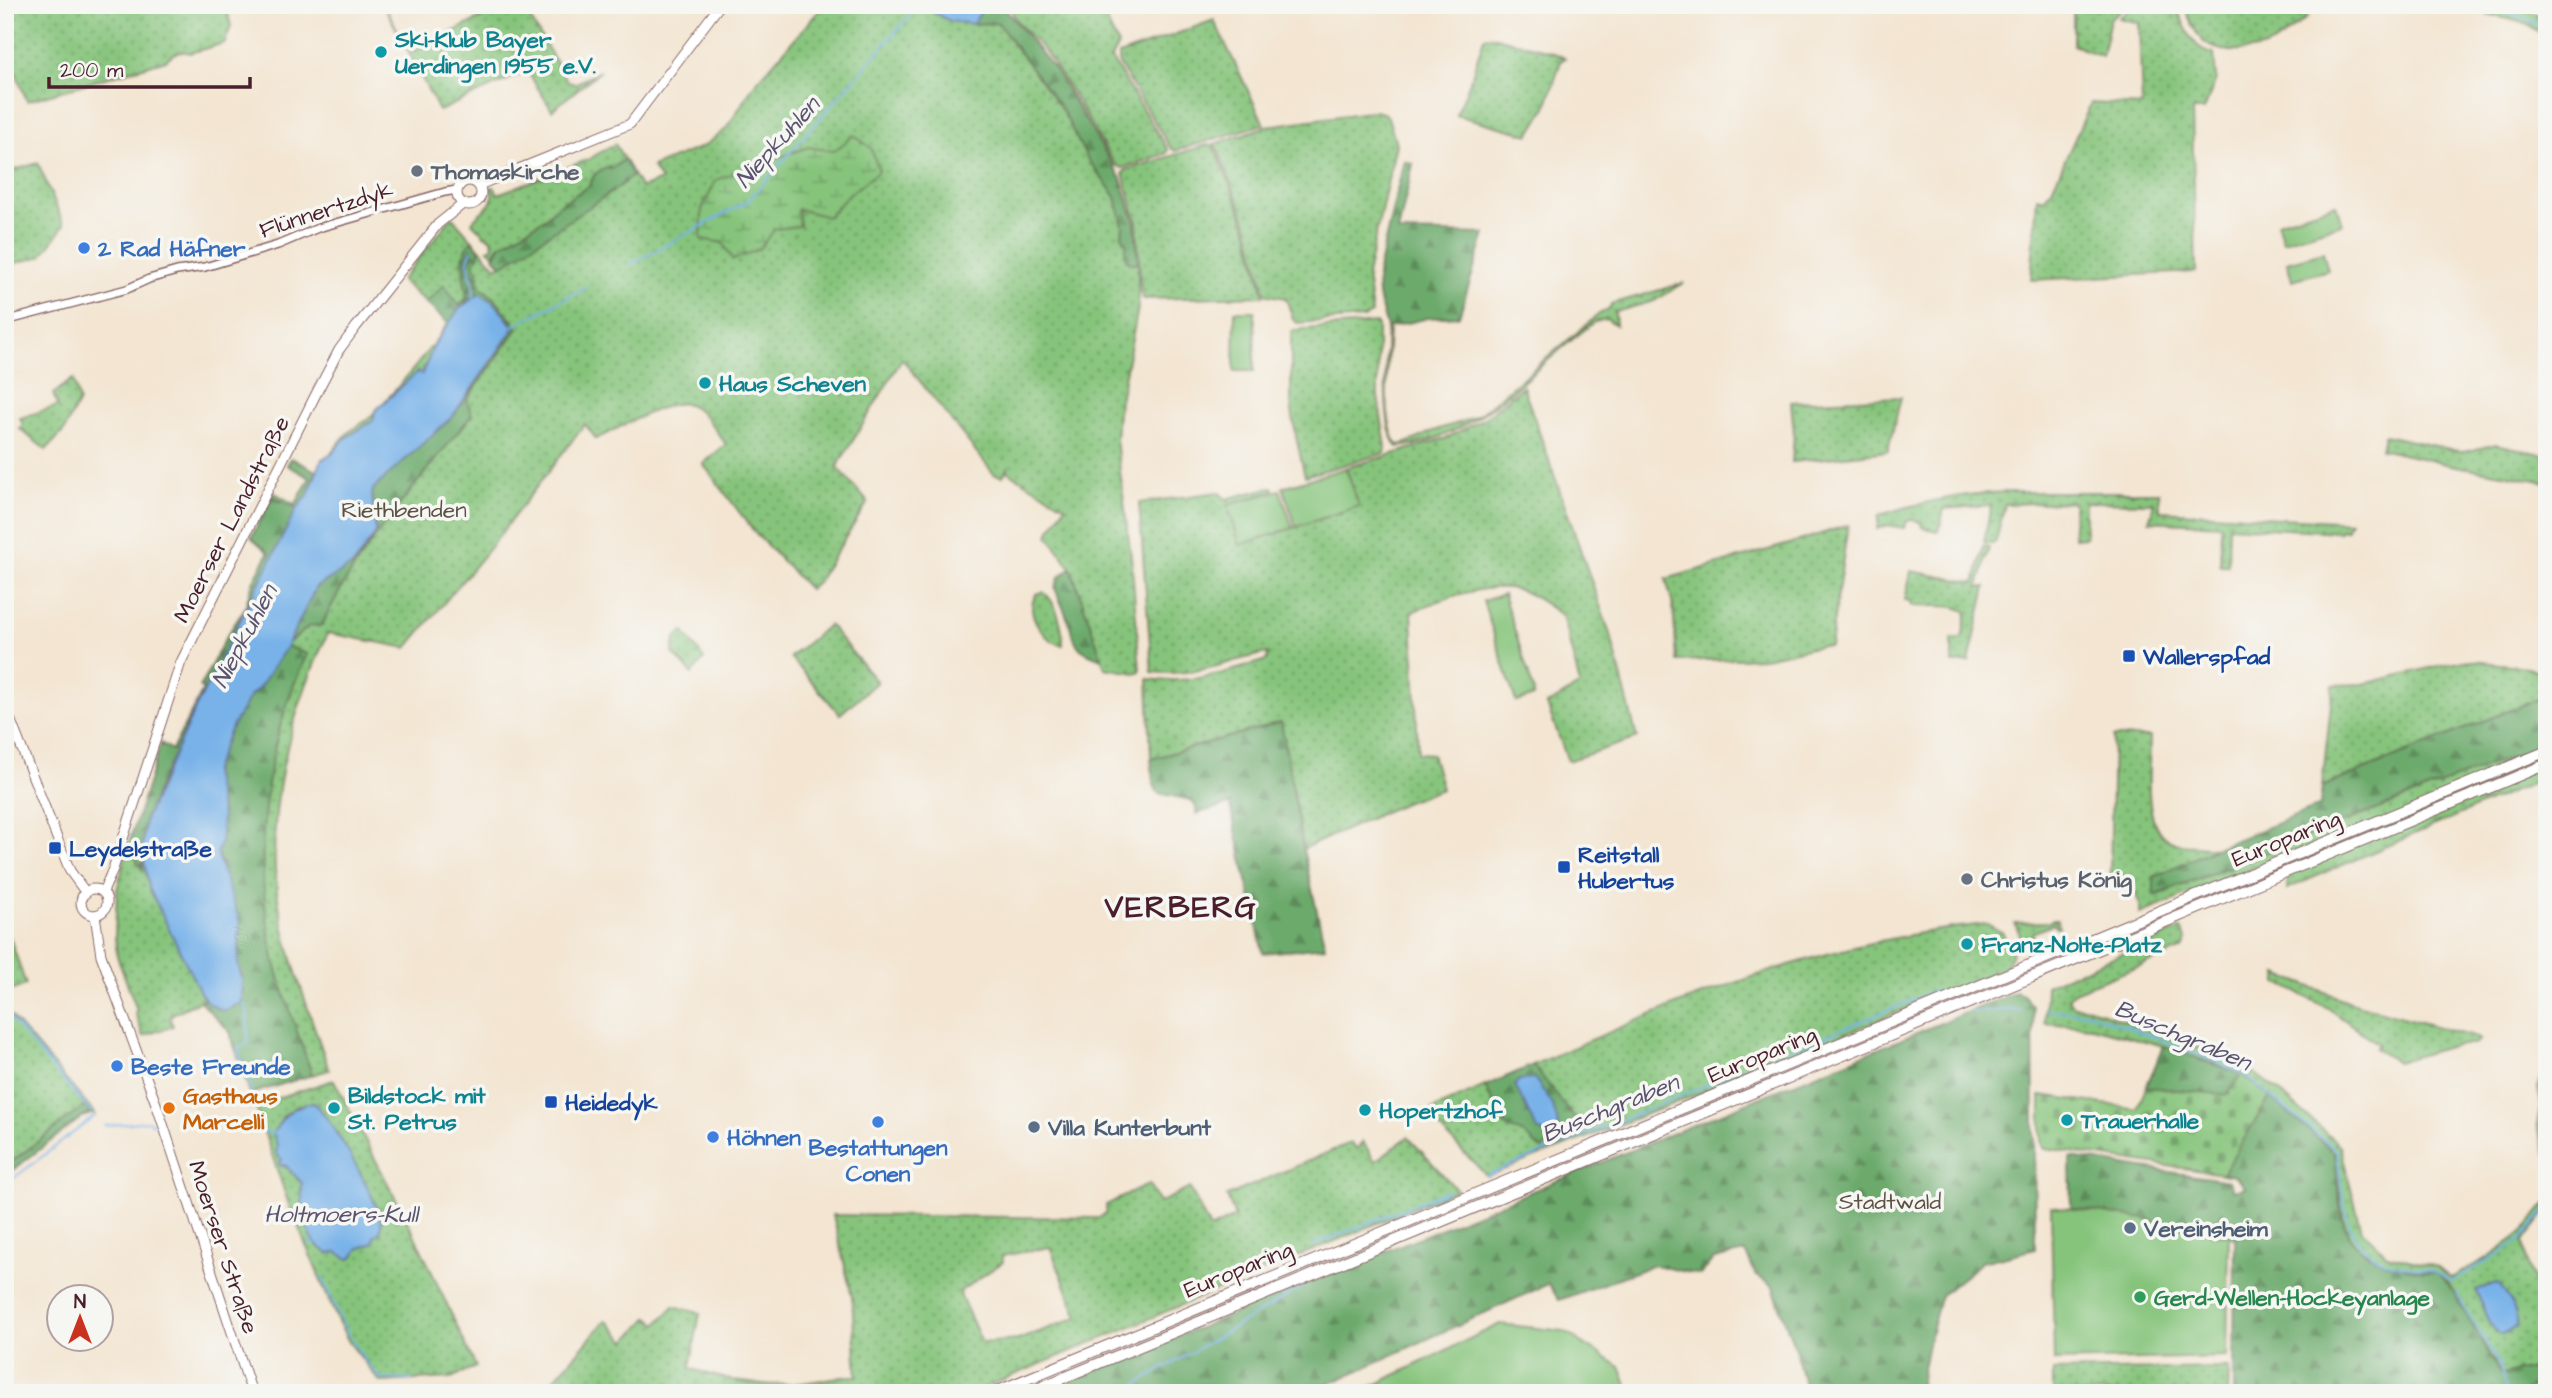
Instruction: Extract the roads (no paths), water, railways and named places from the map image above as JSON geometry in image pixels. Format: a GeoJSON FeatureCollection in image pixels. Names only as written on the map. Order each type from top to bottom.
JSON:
{"type":"FeatureCollection","features":[{"type":"Feature","properties":{"kind":"main road"},"geometry":{"type":"LineString","coordinates":[[479,185],[482,191],[479,201],[473,205],[463,204],[458,198],[457,190],[467,181],[479,185],[631,124],[720,5]]}},
{"type":"Feature","properties":{"kind":"main road","name":"Moerser Landstraße"},"geometry":{"type":"LineString","coordinates":[[103,892],[114,869],[181,662],[339,350],[438,224],[463,204]]}},
{"type":"Feature","properties":{"kind":"main road"},"geometry":{"type":"LineString","coordinates":[[5,706],[70,872],[86,892],[94,889],[103,892]]}},
{"type":"Feature","properties":{"kind":"main road","name":"Europaring"},"geometry":{"type":"LineString","coordinates":[[993,1393],[2547,751]]}},
{"type":"Feature","properties":{"kind":"main road","name":"Europaring"},"geometry":{"type":"LineString","coordinates":[[1027,1393],[2547,764]]}},
{"type":"Feature","properties":{"kind":"main road","name":"Moerser Straße"},"geometry":{"type":"LineString","coordinates":[[86,892],[83,907],[95,915],[105,910],[107,905],[103,892]]}},
{"type":"Feature","properties":{"kind":"main road","name":"Moerser Straße"},"geometry":{"type":"LineString","coordinates":[[95,915],[101,955],[159,1112],[252,1393]]}},
{"type":"Feature","properties":{"kind":"street","name":"Flünnertzdyk"},"geometry":{"type":"LineString","coordinates":[[5,321],[127,289],[177,271],[205,267],[278,245],[330,224],[457,190]]}},
{"type":"Feature","properties":{"kind":"water"},"geometry":{"type":"Polygon","coordinates":[[[918,5],[985,5],[973,24],[950,21],[918,5]]]}},
{"type":"Feature","properties":{"kind":"water"},"geometry":{"type":"Polygon","coordinates":[[[479,294],[495,303],[514,328],[452,417],[373,489],[376,533],[353,565],[316,587],[287,646],[259,688],[250,696],[229,732],[213,772],[222,816],[221,843],[217,852],[240,922],[238,964],[242,979],[242,1003],[223,1011],[208,1003],[200,992],[149,888],[142,850],[145,820],[192,715],[297,508],[307,497],[322,459],[332,454],[344,439],[373,421],[375,411],[418,371],[422,374],[435,343],[459,309],[479,294]]]}},
{"type":"Feature","properties":{"kind":"water"},"geometry":{"type":"Polygon","coordinates":[[[1535,1079],[1556,1116],[1558,1130],[1547,1134],[1537,1130],[1515,1085],[1519,1080],[1535,1079]]]}},
{"type":"Feature","properties":{"kind":"water","name":"Holtmoers-Kull"},"geometry":{"type":"Polygon","coordinates":[[[314,1103],[353,1160],[372,1196],[381,1224],[380,1233],[375,1235],[373,1243],[358,1249],[349,1259],[337,1252],[329,1254],[315,1243],[304,1214],[302,1183],[285,1165],[280,1166],[279,1162],[282,1160],[276,1153],[277,1145],[273,1133],[281,1121],[294,1108],[314,1103]]]}},
{"type":"Feature","properties":{"kind":"water"},"geometry":{"type":"Polygon","coordinates":[[[2497,1283],[2512,1304],[2517,1322],[2517,1327],[2501,1335],[2488,1320],[2476,1290],[2497,1283]]]}},
{"type":"Feature","properties":{"kind":"waterway","name":"Niepkuhlen"},"geometry":{"type":"LineString","coordinates":[[631,264],[748,201],[919,5]]}},
{"type":"Feature","properties":{"kind":"waterway"},"geometry":{"type":"LineString","coordinates":[[2489,5],[2547,27]]}},
{"type":"Feature","properties":{"kind":"waterway"},"geometry":{"type":"LineString","coordinates":[[472,250],[468,261],[474,297]]}},
{"type":"Feature","properties":{"kind":"waterway","name":"Niepkuhlen"},"geometry":{"type":"LineString","coordinates":[[513,326],[587,287]]}},
{"type":"Feature","properties":{"kind":"waterway","name":"Buschgraben"},"geometry":{"type":"LineString","coordinates":[[1486,1176],[1934,991],[1941,992]]}},
{"type":"Feature","properties":{"kind":"waterway","name":"Niepkuhlen"},"geometry":{"type":"LineString","coordinates":[[243,1003],[247,1009],[248,1044],[237,1048],[252,1094]]}},
{"type":"Feature","properties":{"kind":"waterway","name":"Buschgraben"},"geometry":{"type":"LineString","coordinates":[[1973,1012],[2021,1009]]}},
{"type":"Feature","properties":{"kind":"waterway","name":"Buschgraben"},"geometry":{"type":"LineString","coordinates":[[2046,1010],[2088,1013],[2242,1073],[2337,1151],[2344,1206],[2349,1223],[2356,1238],[2382,1260],[2433,1271],[2451,1282],[2520,1241],[2547,1209]]}},
{"type":"Feature","properties":{"kind":"waterway"},"geometry":{"type":"LineString","coordinates":[[5,1012],[91,1112]]}},
{"type":"Feature","properties":{"kind":"waterway"},"geometry":{"type":"LineString","coordinates":[[2543,1097],[2547,1144]]}},
{"type":"Feature","properties":{"kind":"waterway","name":"Niepkuhlen"},"geometry":{"type":"LineString","coordinates":[[250,1109],[256,1106]]}},
{"type":"Feature","properties":{"kind":"waterway"},"geometry":{"type":"LineString","coordinates":[[5,1185],[95,1116]]}},
{"type":"Feature","properties":{"kind":"waterway"},"geometry":{"type":"LineString","coordinates":[[104,1126],[148,1121],[159,1126]]}},
{"type":"Feature","properties":{"kind":"waterway","name":"Niepkuhlen"},"geometry":{"type":"LineString","coordinates":[[263,1131],[273,1133]]}},
{"type":"Feature","properties":{"kind":"waterway","name":"Buschgraben"},"geometry":{"type":"LineString","coordinates":[[1313,1245],[1447,1191]]}},
{"type":"Feature","properties":{"kind":"waterway","name":"Niepkuhlen"},"geometry":{"type":"LineString","coordinates":[[307,1243],[315,1244]]}},
{"type":"Feature","properties":{"kind":"waterway","name":"Niepkuhlen"},"geometry":{"type":"LineString","coordinates":[[322,1277],[347,1331],[371,1368],[381,1379],[412,1380]]}},
{"type":"Feature","properties":{"kind":"waterway","name":"Buschgraben"},"geometry":{"type":"LineString","coordinates":[[1122,1393],[1304,1286]]}},
{"type":"Feature","properties":{"kind":"waterway"},"geometry":{"type":"LineString","coordinates":[[2456,1292],[2499,1364],[2507,1393]]}},
{"type":"Feature","properties":{"kind":"place","name":"Ski-Klub Bayer Uerdingen 1955 e.V."},"geometry":{"type":"Point","coordinates":[381,52]}},
{"type":"Feature","properties":{"kind":"place","name":"Thomaskirche"},"geometry":{"type":"Point","coordinates":[417,171]}},
{"type":"Feature","properties":{"kind":"place","name":"2 Rad Häfner"},"geometry":{"type":"Point","coordinates":[84,248]}},
{"type":"Feature","properties":{"kind":"place","name":"Haus Scheven"},"geometry":{"type":"Point","coordinates":[705,383]}},
{"type":"Feature","properties":{"kind":"place","name":"Wallerspfad"},"geometry":{"type":"Point","coordinates":[2129,656]}},
{"type":"Feature","properties":{"kind":"place","name":"Leydelstraße"},"geometry":{"type":"Point","coordinates":[55,848]}},
{"type":"Feature","properties":{"kind":"place","name":"Reitstall Hubertus"},"geometry":{"type":"Point","coordinates":[1564,867]}},
{"type":"Feature","properties":{"kind":"place","name":"Christus König"},"geometry":{"type":"Point","coordinates":[1967,879]}},
{"type":"Feature","properties":{"kind":"place","name":"Franz-Nolte-Platz"},"geometry":{"type":"Point","coordinates":[1967,944]}},
{"type":"Feature","properties":{"kind":"place","name":"Beste Freunde"},"geometry":{"type":"Point","coordinates":[117,1066]}},
{"type":"Feature","properties":{"kind":"place","name":"Heidedyk"},"geometry":{"type":"Point","coordinates":[551,1102]}},
{"type":"Feature","properties":{"kind":"place","name":"Gasthaus Marcelli"},"geometry":{"type":"Point","coordinates":[169,1108]}},
{"type":"Feature","properties":{"kind":"place","name":"Bildstock mit St. Petrus"},"geometry":{"type":"Point","coordinates":[334,1108]}},
{"type":"Feature","properties":{"kind":"place","name":"Hopertzhof"},"geometry":{"type":"Point","coordinates":[1365,1110]}},
{"type":"Feature","properties":{"kind":"place","name":"Trauerhalle"},"geometry":{"type":"Point","coordinates":[2067,1120]}},
{"type":"Feature","properties":{"kind":"place","name":"Bestattungen Conen"},"geometry":{"type":"Point","coordinates":[878,1122]}},
{"type":"Feature","properties":{"kind":"place","name":"Villa Kunterbunt"},"geometry":{"type":"Point","coordinates":[1034,1127]}},
{"type":"Feature","properties":{"kind":"place","name":"Höhnen"},"geometry":{"type":"Point","coordinates":[713,1137]}},
{"type":"Feature","properties":{"kind":"place","name":"Vereinsheim"},"geometry":{"type":"Point","coordinates":[2130,1228]}},
{"type":"Feature","properties":{"kind":"place","name":"Gerd-Wellen-Hockeyanlage"},"geometry":{"type":"Point","coordinates":[2140,1297]}},
{"type":"Feature","properties":{"kind":"district","name":"VERBERG"},"geometry":{"type":"Point","coordinates":[1181,907]}},
{"type":"Feature","properties":{"kind":"park label","name":"Riethbenden"},"geometry":{"type":"Point","coordinates":[404,509]}},
{"type":"Feature","properties":{"kind":"park label","name":"Stadtwald"},"geometry":{"type":"Point","coordinates":[1890,1201]}}]}
